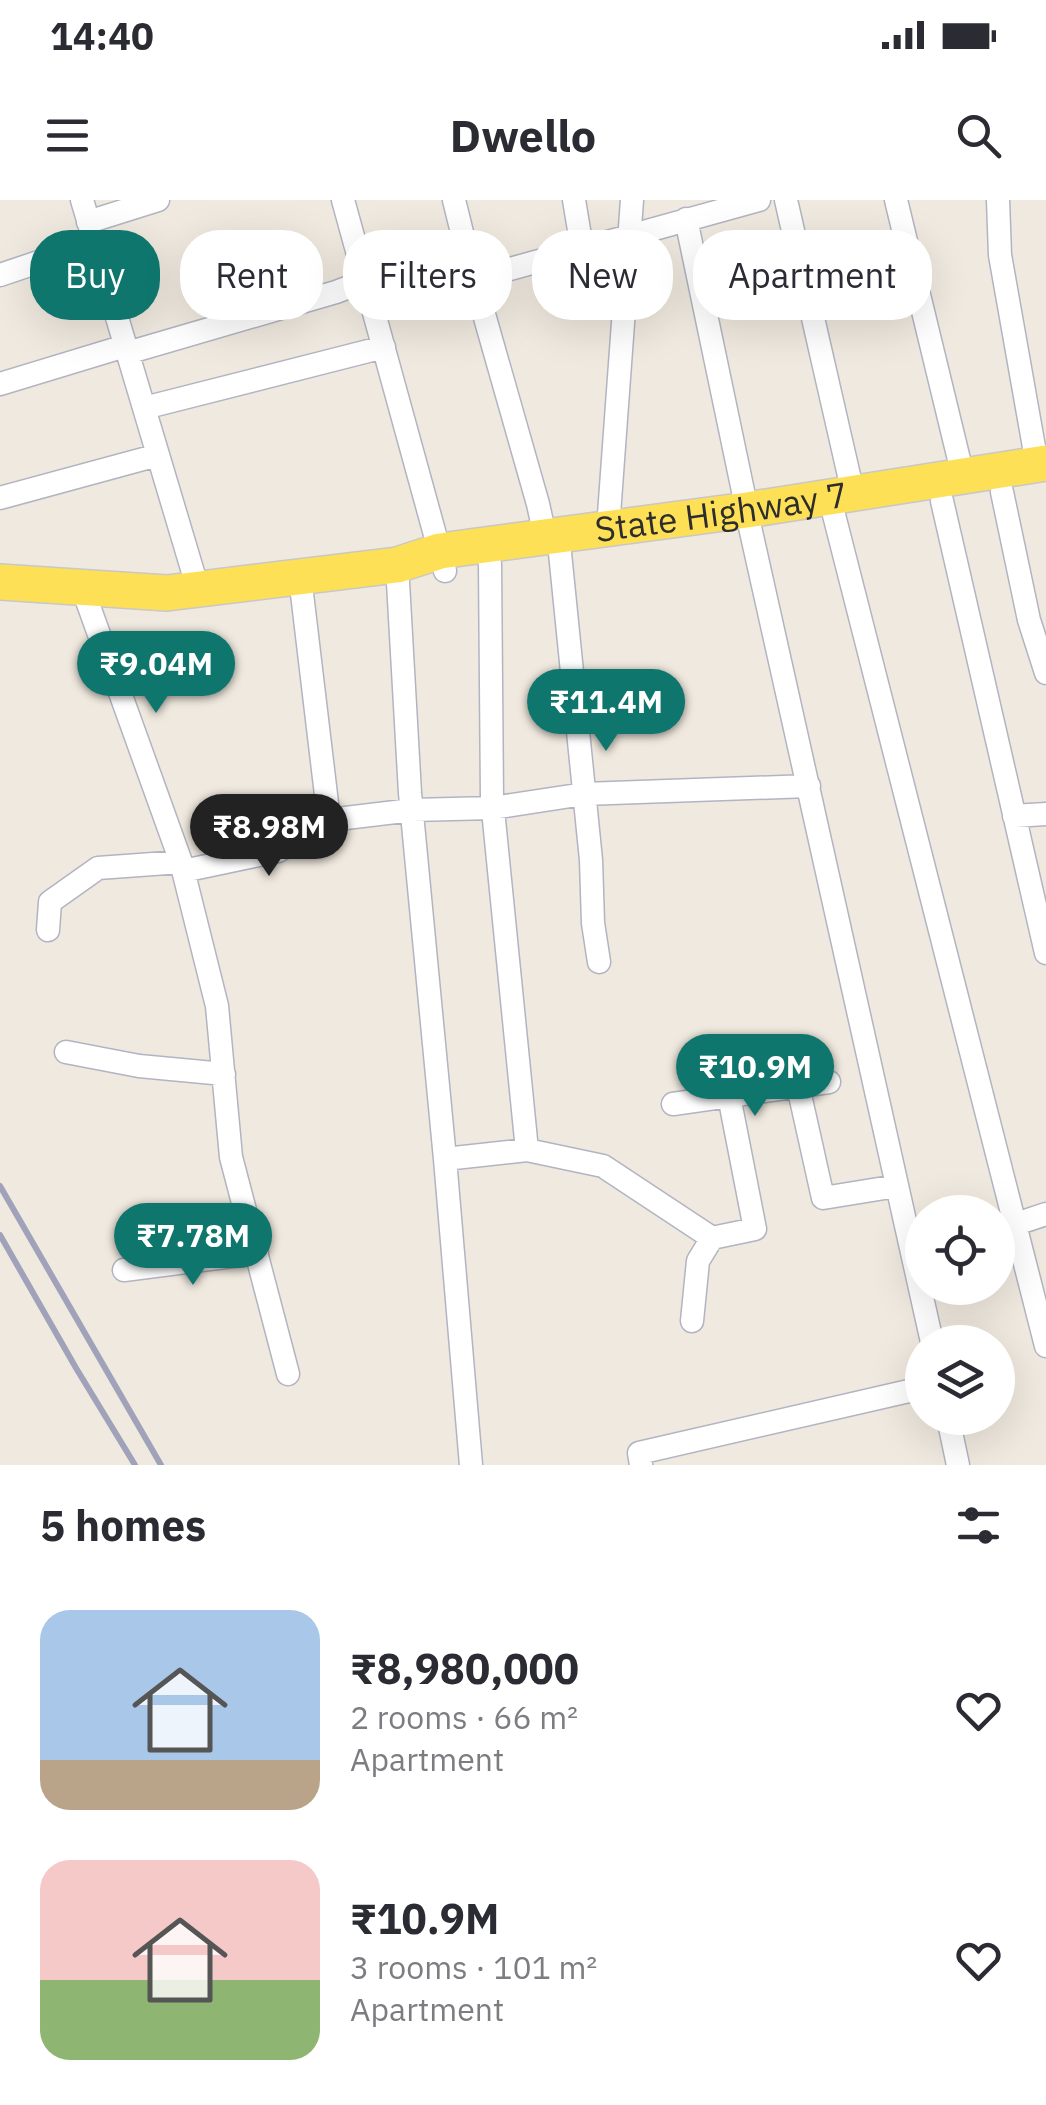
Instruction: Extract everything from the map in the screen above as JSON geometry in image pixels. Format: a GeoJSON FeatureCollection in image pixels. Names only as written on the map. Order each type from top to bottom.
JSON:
{"type":"FeatureCollection","features":[{"type":"Feature","properties":{"kind":"main road","name":"State Highway 7"},"geometry":{"type":"LineString","coordinates":[[952,488],[1002,492],[1043,471]]}},
{"type":"Feature","properties":{"kind":"main road","name":"State Highway 7"},"geometry":{"type":"LineString","coordinates":[[0,582],[167,593],[443,561],[952,488],[1043,471]]}},
{"type":"Feature","properties":{"kind":"main road","name":"State Highway 7"},"geometry":{"type":"LineString","coordinates":[[552,545],[608,528],[748,518]]}},
{"type":"Feature","properties":{"kind":"street"},"geometry":{"type":"LineString","coordinates":[[0,276],[88,222],[158,200]]}},
{"type":"Feature","properties":{"kind":"street"},"geometry":{"type":"LineString","coordinates":[[343,200],[351,230]]}},
{"type":"Feature","properties":{"kind":"street"},"geometry":{"type":"LineString","coordinates":[[454,200],[462,230]]}},
{"type":"Feature","properties":{"kind":"street"},"geometry":{"type":"LineString","coordinates":[[574,200],[579,230]]}},
{"type":"Feature","properties":{"kind":"street"},"geometry":{"type":"LineString","coordinates":[[629,230],[632,200]]}},
{"type":"Feature","properties":{"kind":"street"},"geometry":{"type":"LineString","coordinates":[[646,230],[759,200]]}},
{"type":"Feature","properties":{"kind":"street"},"geometry":{"type":"LineString","coordinates":[[786,200],[844,504],[1000,1195]]}},
{"type":"Feature","properties":{"kind":"street"},"geometry":{"type":"LineString","coordinates":[[896,200],[1014,816],[1046,954]]}},
{"type":"Feature","properties":{"kind":"street"},"geometry":{"type":"LineString","coordinates":[[998,200],[1000,255],[1043,471]]}},
{"type":"Feature","properties":{"kind":"street"},"geometry":{"type":"LineString","coordinates":[[686,219],[748,518],[905,1211]]}},
{"type":"Feature","properties":{"kind":"street"},"geometry":{"type":"LineString","coordinates":[[88,222],[198,589]]}},
{"type":"Feature","properties":{"kind":"street"},"geometry":{"type":"LineString","coordinates":[[0,384],[343,289]]}},
{"type":"Feature","properties":{"kind":"street"},"geometry":{"type":"LineString","coordinates":[[376,320],[443,561]]}},
{"type":"Feature","properties":{"kind":"street"},"geometry":{"type":"LineString","coordinates":[[486,320],[552,545],[584,794],[592,923],[599,962]]}},
{"type":"Feature","properties":{"kind":"street"},"geometry":{"type":"LineString","coordinates":[[608,528],[622,320]]}},
{"type":"Feature","properties":{"kind":"street"},"geometry":{"type":"LineString","coordinates":[[144,408],[384,347]]}},
{"type":"Feature","properties":{"kind":"street"},"geometry":{"type":"LineString","coordinates":[[0,498],[158,455]]}},
{"type":"Feature","properties":{"kind":"street"},"geometry":{"type":"LineString","coordinates":[[1002,492],[1029,620],[1046,672]]}},
{"type":"Feature","properties":{"kind":"street"},"geometry":{"type":"LineString","coordinates":[[488,554],[492,808],[527,1150]]}},
{"type":"Feature","properties":{"kind":"street"},"geometry":{"type":"LineString","coordinates":[[397,565],[412,810],[471,1465]]}},
{"type":"Feature","properties":{"kind":"street"},"geometry":{"type":"LineString","coordinates":[[300,577],[329,820]]}},
{"type":"Feature","properties":{"kind":"street"},"geometry":{"type":"LineString","coordinates":[[82,587],[182,867],[217,1006],[232,1157],[288,1374]]}},
{"type":"Feature","properties":{"kind":"street"},"geometry":{"type":"LineString","coordinates":[[48,930],[50,902],[98,868],[182,867],[278,851],[329,820],[412,810],[492,808],[584,794],[808,786]]}},
{"type":"Feature","properties":{"kind":"street"},"geometry":{"type":"LineString","coordinates":[[1014,816],[1046,814]]}},
{"type":"Feature","properties":{"kind":"street"},"geometry":{"type":"LineString","coordinates":[[66,1052],[139,1066],[224,1074]]}},
{"type":"Feature","properties":{"kind":"street"},"geometry":{"type":"LineString","coordinates":[[673,1104],[829,1082]]}},
{"type":"Feature","properties":{"kind":"street"},"geometry":{"type":"LineString","coordinates":[[798,1086],[823,1198],[897,1186]]}},
{"type":"Feature","properties":{"kind":"street"},"geometry":{"type":"LineString","coordinates":[[445,1159],[527,1150],[603,1166],[712,1238],[755,1229],[729,1096]]}},
{"type":"Feature","properties":{"kind":"street"},"geometry":{"type":"LineString","coordinates":[[1015,1225],[1046,1214]]}},
{"type":"Feature","properties":{"kind":"street"},"geometry":{"type":"LineString","coordinates":[[692,1321],[698,1260],[712,1238]]}},
{"type":"Feature","properties":{"kind":"street"},"geometry":{"type":"LineString","coordinates":[[1015,1252],[1046,1346]]}},
{"type":"Feature","properties":{"kind":"street"},"geometry":{"type":"LineString","coordinates":[[124,1270],[257,1253]]}},
{"type":"Feature","properties":{"kind":"street"},"geometry":{"type":"LineString","coordinates":[[641,1465],[639,1453],[905,1392]]}},
{"type":"Feature","properties":{"kind":"street"},"geometry":{"type":"LineString","coordinates":[[952,1435],[958,1465]]}},
{"type":"Feature","properties":{"kind":"railway"},"geometry":{"type":"LineString","coordinates":[[0,1186],[161,1465]]}},
{"type":"Feature","properties":{"kind":"railway"},"geometry":{"type":"LineString","coordinates":[[0,1235],[135,1465]]}}]}
